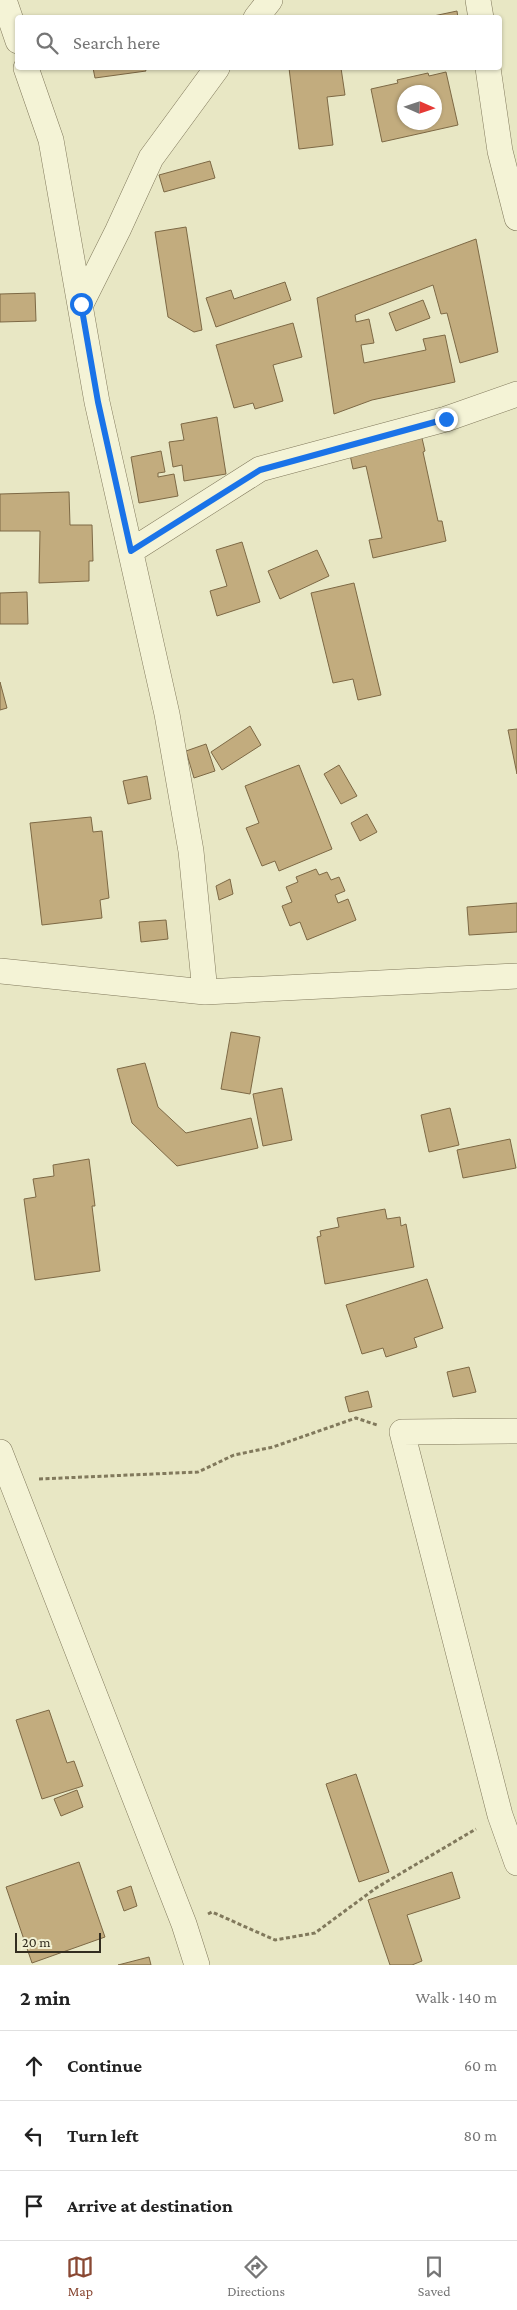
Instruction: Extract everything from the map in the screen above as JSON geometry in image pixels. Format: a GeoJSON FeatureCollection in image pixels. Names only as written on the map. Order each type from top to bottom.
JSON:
{"type":"FeatureCollection","features":[{"type":"Feature","properties":{"kind":"street"},"geometry":{"type":"LineString","coordinates":[[4,0],[15,32]]}},
{"type":"Feature","properties":{"kind":"street"},"geometry":{"type":"LineString","coordinates":[[258,15],[270,0]]}},
{"type":"Feature","properties":{"kind":"street"},"geometry":{"type":"LineString","coordinates":[[478,0],[480,15]]}},
{"type":"Feature","properties":{"kind":"street"},"geometry":{"type":"LineString","coordinates":[[27,70],[51,140],[98,402],[166,714],[191,851],[205,992]]}},
{"type":"Feature","properties":{"kind":"street"},"geometry":{"type":"LineString","coordinates":[[81,304],[151,158],[216,70]]}},
{"type":"Feature","properties":{"kind":"street"},"geometry":{"type":"LineString","coordinates":[[489,70],[509,149],[517,218]]}},
{"type":"Feature","properties":{"kind":"street"},"geometry":{"type":"LineString","coordinates":[[131,551],[260,470],[446,419],[517,394]]}},
{"type":"Feature","properties":{"kind":"street"},"geometry":{"type":"LineString","coordinates":[[0,971],[205,992],[517,976]]}},
{"type":"Feature","properties":{"kind":"street"},"geometry":{"type":"LineString","coordinates":[[517,1431],[402,1432],[500,1815],[517,1863]]}},
{"type":"Feature","properties":{"kind":"street"},"geometry":{"type":"LineString","coordinates":[[0,1452],[184,1924],[197,1965]]}},
{"type":"Feature","properties":{"kind":"path"},"geometry":{"type":"LineString","coordinates":[[12,1482],[198,1472],[234,1455],[273,1447],[356,1418],[402,1432]]}},
{"type":"Feature","properties":{"kind":"path"},"geometry":{"type":"LineString","coordinates":[[184,1924],[212,1912],[275,1940],[315,1933],[376,1888],[500,1815]]}},
{"type":"Feature","properties":{"kind":"building"},"geometry":{"type":"Polygon","coordinates":[[[457,11],[458,15],[438,15],[457,11]]]}},
{"type":"Feature","properties":{"kind":"building"},"geometry":{"type":"Polygon","coordinates":[[[93,70],[146,71],[95,78],[93,70]]]}},
{"type":"Feature","properties":{"kind":"building"},"geometry":{"type":"Polygon","coordinates":[[[289,70],[341,70],[345,95],[327,97],[333,145],[299,149],[289,70]]]}},
{"type":"Feature","properties":{"kind":"building"},"geometry":{"type":"Polygon","coordinates":[[[446,72],[458,125],[442,129],[442,85],[397,85],[397,130],[436,130],[382,142],[371,89],[398,83],[397,80],[428,73],[429,76],[446,72]]]}},
{"type":"Feature","properties":{"kind":"building"},"geometry":{"type":"Polygon","coordinates":[[[210,161],[215,178],[164,192],[159,175],[210,161]]]}},
{"type":"Feature","properties":{"kind":"building"},"geometry":{"type":"Polygon","coordinates":[[[186,227],[202,330],[194,332],[168,317],[155,232],[186,227]]]}},
{"type":"Feature","properties":{"kind":"building"},"geometry":{"type":"Polygon","coordinates":[[[476,239],[498,352],[460,363],[447,313],[441,314],[433,285],[355,315],[356,322],[369,319],[374,343],[361,345],[364,363],[426,350],[423,339],[445,335],[455,382],[372,400],[334,414],[317,298],[476,239]]]}},
{"type":"Feature","properties":{"kind":"building"},"geometry":{"type":"Polygon","coordinates":[[[285,282],[291,300],[216,327],[206,298],[231,290],[234,299],[285,282]]]}},
{"type":"Feature","properties":{"kind":"building"},"geometry":{"type":"Polygon","coordinates":[[[35,293],[36,321],[0,322],[0,294],[35,293]]]}},
{"type":"Feature","properties":{"kind":"building"},"geometry":{"type":"Polygon","coordinates":[[[423,300],[430,318],[396,331],[389,313],[423,300]]]}},
{"type":"Feature","properties":{"kind":"building"},"geometry":{"type":"Polygon","coordinates":[[[293,323],[302,357],[273,365],[283,401],[255,409],[253,403],[234,408],[216,345],[293,323]]]}},
{"type":"Feature","properties":{"kind":"building"},"geometry":{"type":"Polygon","coordinates":[[[217,417],[226,474],[184,481],[182,465],[173,467],[169,442],[184,440],[181,424],[217,417]]]}},
{"type":"Feature","properties":{"kind":"building"},"geometry":{"type":"Polygon","coordinates":[[[421,434],[438,521],[442,521],[446,541],[373,558],[369,540],[382,538],[366,466],[353,469],[349,450],[421,434]]]}},
{"type":"Feature","properties":{"kind":"building"},"geometry":{"type":"Polygon","coordinates":[[[161,451],[165,472],[158,473],[158,477],[174,474],[178,496],[139,503],[131,457],[161,451]]]}},
{"type":"Feature","properties":{"kind":"building"},"geometry":{"type":"Polygon","coordinates":[[[69,492],[70,525],[92,525],[93,561],[89,561],[89,581],[39,583],[40,531],[0,531],[0,494],[69,492]]]}},
{"type":"Feature","properties":{"kind":"building"},"geometry":{"type":"Polygon","coordinates":[[[242,542],[260,602],[217,616],[210,591],[227,586],[216,550],[242,542]]]}},
{"type":"Feature","properties":{"kind":"building"},"geometry":{"type":"Polygon","coordinates":[[[317,550],[329,576],[280,599],[268,571],[317,550]]]}},
{"type":"Feature","properties":{"kind":"building"},"geometry":{"type":"Polygon","coordinates":[[[354,583],[381,695],[358,700],[353,679],[333,683],[311,593],[354,583]]]}},
{"type":"Feature","properties":{"kind":"building"},"geometry":{"type":"Polygon","coordinates":[[[27,592],[28,624],[0,624],[0,593],[27,592]]]}},
{"type":"Feature","properties":{"kind":"building"},"geometry":{"type":"Polygon","coordinates":[[[0,682],[7,708],[0,710],[0,682]]]}},
{"type":"Feature","properties":{"kind":"building"},"geometry":{"type":"Polygon","coordinates":[[[250,726],[261,745],[222,770],[211,752],[250,726]]]}},
{"type":"Feature","properties":{"kind":"building"},"geometry":{"type":"Polygon","coordinates":[[[517,729],[517,774],[508,730],[517,729]]]}},
{"type":"Feature","properties":{"kind":"building"},"geometry":{"type":"Polygon","coordinates":[[[206,744],[215,771],[194,778],[186,751],[206,744]]]}},
{"type":"Feature","properties":{"kind":"building"},"geometry":{"type":"Polygon","coordinates":[[[299,765],[332,849],[279,871],[275,861],[262,866],[246,828],[259,823],[245,786],[299,765]]]}},
{"type":"Feature","properties":{"kind":"building"},"geometry":{"type":"Polygon","coordinates":[[[339,765],[357,796],[341,804],[324,774],[339,765]]]}},
{"type":"Feature","properties":{"kind":"building"},"geometry":{"type":"Polygon","coordinates":[[[147,776],[151,799],[128,804],[123,781],[147,776]]]}},
{"type":"Feature","properties":{"kind":"building"},"geometry":{"type":"Polygon","coordinates":[[[367,814],[377,832],[360,841],[351,823],[367,814]]]}},
{"type":"Feature","properties":{"kind":"building"},"geometry":{"type":"Polygon","coordinates":[[[91,817],[93,832],[102,831],[109,898],[100,900],[102,918],[42,925],[30,823],[91,817]]]}},
{"type":"Feature","properties":{"kind":"building"},"geometry":{"type":"Polygon","coordinates":[[[316,869],[319,875],[327,872],[331,880],[339,877],[345,891],[335,895],[338,903],[348,899],[356,920],[307,940],[300,922],[290,926],[282,906],[292,902],[286,887],[298,882],[296,877],[316,869]]]}},
{"type":"Feature","properties":{"kind":"building"},"geometry":{"type":"Polygon","coordinates":[[[230,879],[233,894],[219,900],[216,886],[230,879]]]}},
{"type":"Feature","properties":{"kind":"building"},"geometry":{"type":"Polygon","coordinates":[[[517,903],[517,932],[469,935],[467,907],[517,903]]]}},
{"type":"Feature","properties":{"kind":"building"},"geometry":{"type":"Polygon","coordinates":[[[166,920],[168,939],[141,942],[139,922],[166,920]]]}},
{"type":"Feature","properties":{"kind":"building"},"geometry":{"type":"Polygon","coordinates":[[[231,1032],[260,1037],[250,1094],[221,1089],[231,1032]]]}},
{"type":"Feature","properties":{"kind":"building"},"geometry":{"type":"Polygon","coordinates":[[[145,1063],[158,1107],[186,1133],[251,1118],[258,1148],[177,1166],[132,1123],[117,1069],[145,1063]]]}},
{"type":"Feature","properties":{"kind":"building"},"geometry":{"type":"Polygon","coordinates":[[[282,1088],[292,1140],[263,1146],[253,1094],[282,1088]]]}},
{"type":"Feature","properties":{"kind":"building"},"geometry":{"type":"Polygon","coordinates":[[[450,1108],[459,1145],[429,1152],[421,1115],[450,1108]]]}},
{"type":"Feature","properties":{"kind":"building"},"geometry":{"type":"Polygon","coordinates":[[[510,1139],[516,1168],[463,1178],[457,1150],[510,1139]]]}},
{"type":"Feature","properties":{"kind":"building"},"geometry":{"type":"Polygon","coordinates":[[[89,1159],[95,1206],[92,1206],[100,1271],[35,1280],[24,1199],[36,1197],[33,1179],[54,1176],[53,1165],[89,1159]]]}},
{"type":"Feature","properties":{"kind":"building"},"geometry":{"type":"Polygon","coordinates":[[[385,1209],[387,1219],[400,1217],[401,1226],[406,1224],[414,1267],[325,1284],[317,1237],[321,1236],[320,1231],[339,1227],[337,1218],[385,1209]]]}},
{"type":"Feature","properties":{"kind":"building"},"geometry":{"type":"Polygon","coordinates":[[[427,1279],[443,1328],[414,1338],[417,1347],[386,1357],[383,1348],[362,1354],[346,1305],[427,1279]]]}},
{"type":"Feature","properties":{"kind":"building"},"geometry":{"type":"Polygon","coordinates":[[[469,1367],[476,1392],[453,1397],[447,1372],[469,1367]]]}},
{"type":"Feature","properties":{"kind":"building"},"geometry":{"type":"Polygon","coordinates":[[[368,1391],[372,1407],[349,1412],[345,1397],[368,1391]]]}},
{"type":"Feature","properties":{"kind":"building"},"geometry":{"type":"Polygon","coordinates":[[[49,1710],[67,1763],[74,1761],[83,1786],[42,1799],[16,1720],[49,1710]]]}},
{"type":"Feature","properties":{"kind":"building"},"geometry":{"type":"Polygon","coordinates":[[[356,1774],[389,1872],[359,1882],[326,1784],[356,1774]]]}},
{"type":"Feature","properties":{"kind":"building"},"geometry":{"type":"Polygon","coordinates":[[[77,1790],[83,1807],[61,1816],[54,1799],[77,1790]]]}},
{"type":"Feature","properties":{"kind":"building"},"geometry":{"type":"Polygon","coordinates":[[[79,1862],[105,1937],[32,1963],[6,1887],[79,1862]]]}},
{"type":"Feature","properties":{"kind":"building"},"geometry":{"type":"Polygon","coordinates":[[[452,1872],[460,1898],[407,1915],[422,1961],[412,1965],[390,1965],[368,1900],[452,1872]]]}},
{"type":"Feature","properties":{"kind":"building"},"geometry":{"type":"Polygon","coordinates":[[[131,1886],[137,1906],[124,1911],[117,1891],[131,1886]]]}},
{"type":"Feature","properties":{"kind":"building"},"geometry":{"type":"Polygon","coordinates":[[[149,1957],[151,1965],[118,1965],[149,1957]]]}},
{"type":"Feature","properties":{"kind":"route"},"geometry":{"type":"LineString","coordinates":[[81,304],[98,402],[131,551],[260,470],[446,419]]}}]}
